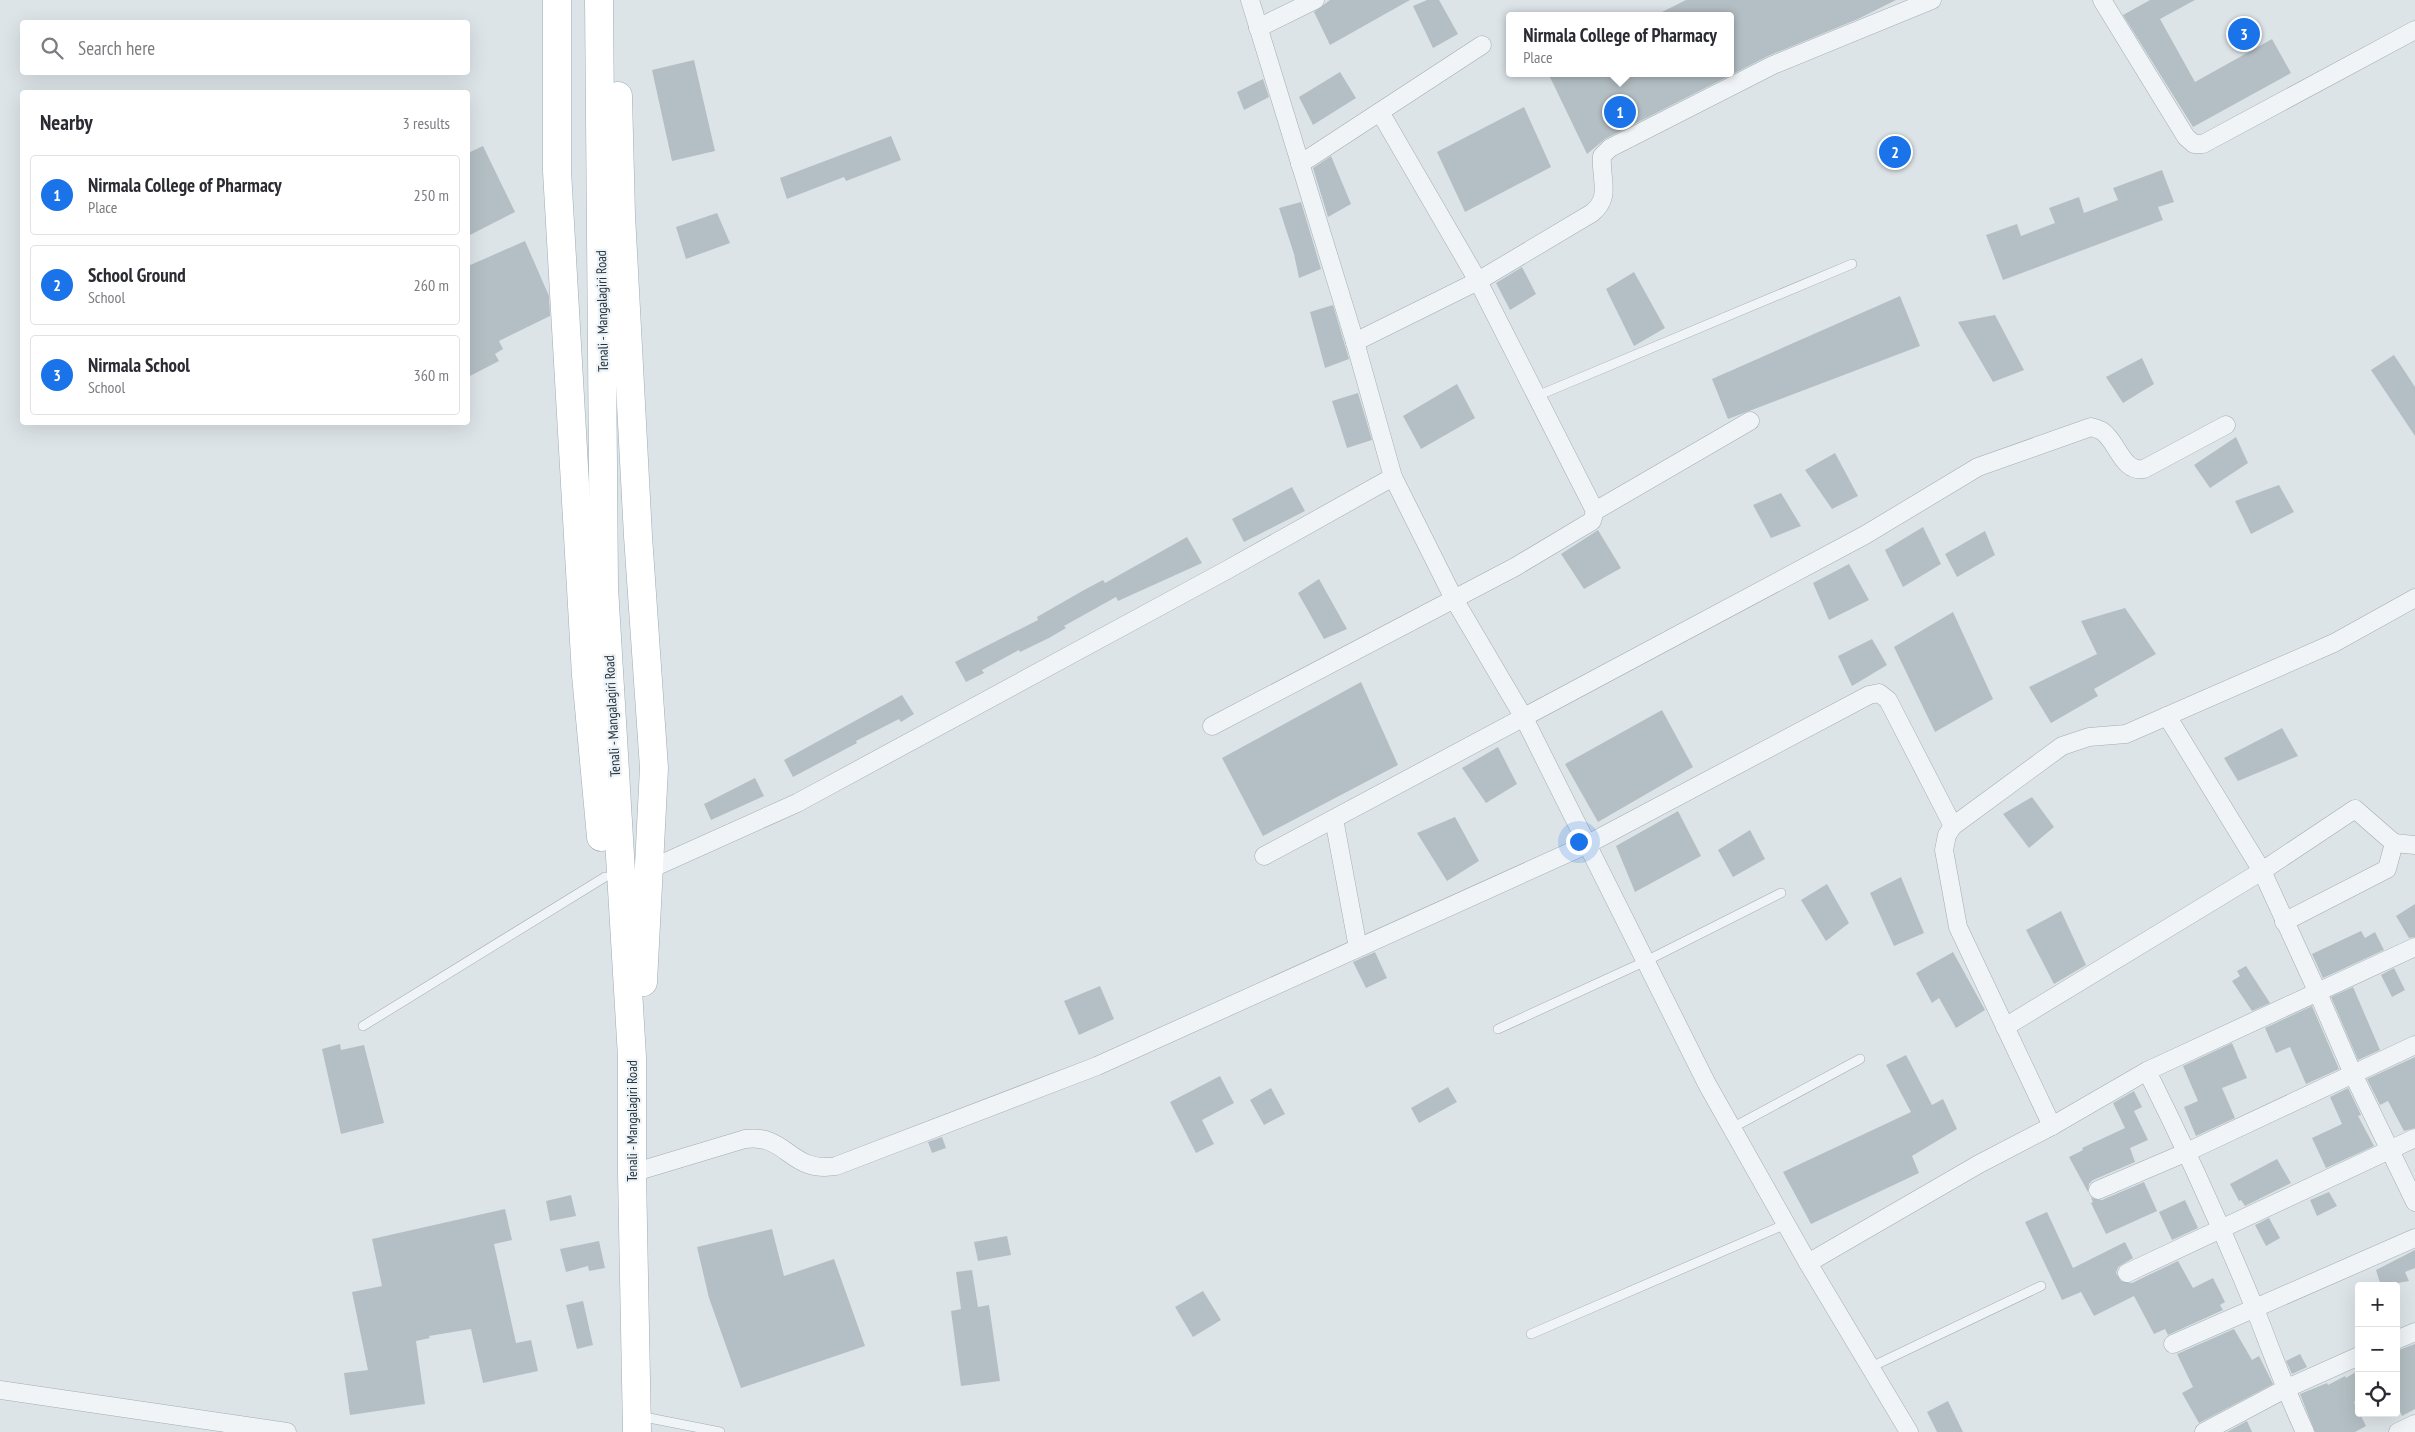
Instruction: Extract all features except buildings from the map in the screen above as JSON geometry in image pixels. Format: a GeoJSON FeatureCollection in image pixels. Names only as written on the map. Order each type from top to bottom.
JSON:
{"type":"FeatureCollection","features":[{"type":"Feature","properties":{"kind":"main road"},"geometry":{"type":"LineString","coordinates":[[557,0],[558,181],[586,675],[605,877],[632,1107]]}},
{"type":"Feature","properties":{"kind":"main road","name":"Tenali - Mangalagiri Road"},"geometry":{"type":"LineString","coordinates":[[598,0],[604,587],[632,1057],[632,1173],[637,1424]]}},
{"type":"Feature","properties":{"kind":"main road"},"geometry":{"type":"LineString","coordinates":[[615,0],[621,215],[638,536],[654,768],[641,1020],[632,1107]]}},
{"type":"Feature","properties":{"kind":"street"},"geometry":{"type":"LineString","coordinates":[[1250,0],[1355,342],[1393,477],[1454,599],[1524,718],[1707,1084],[1808,1263],[1869,1368],[1909,1432]]}},
{"type":"Feature","properties":{"kind":"street"},"geometry":{"type":"LineString","coordinates":[[1258,28],[1315,0]]}},
{"type":"Feature","properties":{"kind":"street"},"geometry":{"type":"LineString","coordinates":[[1355,342],[1478,281],[1601,206],[1604,194],[1602,156],[1610,148],[1773,65],[1932,0]]}},
{"type":"Feature","properties":{"kind":"street"},"geometry":{"type":"LineString","coordinates":[[2102,0],[2186,137],[2194,144],[2202,144],[2415,30]]}},
{"type":"Feature","properties":{"kind":"street"},"geometry":{"type":"LineString","coordinates":[[1300,164],[1482,45]]}},
{"type":"Feature","properties":{"kind":"street"},"geometry":{"type":"LineString","coordinates":[[1380,112],[1478,281],[1595,511]]}},
{"type":"Feature","properties":{"kind":"street"},"geometry":{"type":"LineString","coordinates":[[1212,726],[1515,567],[1592,521],[1595,511],[1750,421]]}},
{"type":"Feature","properties":{"kind":"street"},"geometry":{"type":"LineString","coordinates":[[1264,856],[1865,535],[1978,467],[2091,427],[2102,431],[2130,467],[2137,470],[2144,469],[2226,425]]}},
{"type":"Feature","properties":{"kind":"street"},"geometry":{"type":"LineString","coordinates":[[648,870],[797,803],[1393,477]]}},
{"type":"Feature","properties":{"kind":"street"},"geometry":{"type":"LineString","coordinates":[[2052,1126],[1958,927],[1944,850],[1947,835],[1953,826],[2062,746],[2089,737],[2126,734],[2334,643],[2415,598]]}},
{"type":"Feature","properties":{"kind":"street"},"geometry":{"type":"LineString","coordinates":[[632,1173],[745,1139],[758,1137],[771,1140],[801,1163],[821,1168],[836,1166],[1097,1066],[1588,844],[1869,695],[1879,693],[1888,700],[1953,826]]}},
{"type":"Feature","properties":{"kind":"street"},"geometry":{"type":"LineString","coordinates":[[2168,716],[2262,871],[2353,1074],[2415,1202]]}},
{"type":"Feature","properties":{"kind":"street"},"geometry":{"type":"LineString","coordinates":[[2005,1027],[2262,871],[2355,809],[2394,843],[2415,845]]}},
{"type":"Feature","properties":{"kind":"street"},"geometry":{"type":"LineString","coordinates":[[1334,819],[1358,948]]}},
{"type":"Feature","properties":{"kind":"street"},"geometry":{"type":"LineString","coordinates":[[2284,922],[2387,869],[2394,843]]}},
{"type":"Feature","properties":{"kind":"street"},"geometry":{"type":"LineString","coordinates":[[1808,1263],[1979,1164],[2052,1126],[2147,1071],[2415,947]]}},
{"type":"Feature","properties":{"kind":"street"},"geometry":{"type":"LineString","coordinates":[[2098,1190],[2187,1152],[2415,1046]]}},
{"type":"Feature","properties":{"kind":"street"},"geometry":{"type":"LineString","coordinates":[[2147,1071],[2187,1152],[2255,1309],[2285,1389],[2305,1432]]}},
{"type":"Feature","properties":{"kind":"street"},"geometry":{"type":"LineString","coordinates":[[2127,1273],[2415,1138]]}},
{"type":"Feature","properties":{"kind":"street"},"geometry":{"type":"LineString","coordinates":[[2173,1344],[2415,1238]]}},
{"type":"Feature","properties":{"kind":"street"},"geometry":{"type":"LineString","coordinates":[[2400,1338],[2415,1332]]}},
{"type":"Feature","properties":{"kind":"street"},"geometry":{"type":"LineString","coordinates":[[2204,1432],[2285,1389],[2355,1358]]}},
{"type":"Feature","properties":{"kind":"street"},"geometry":{"type":"LineString","coordinates":[[0,1390],[287,1432]]}},
{"type":"Feature","properties":{"kind":"street"},"geometry":{"type":"LineString","coordinates":[[2398,1432],[2415,1424]]}},
{"type":"Feature","properties":{"kind":"lane"},"geometry":{"type":"LineString","coordinates":[[1537,396],[1852,264]]}},
{"type":"Feature","properties":{"kind":"lane"},"geometry":{"type":"LineString","coordinates":[[363,1026],[605,877]]}},
{"type":"Feature","properties":{"kind":"lane"},"geometry":{"type":"LineString","coordinates":[[1498,1029],[1646,961],[1780,893]]}},
{"type":"Feature","properties":{"kind":"lane"},"geometry":{"type":"LineString","coordinates":[[1732,1128],[1860,1059]]}},
{"type":"Feature","properties":{"kind":"lane"},"geometry":{"type":"LineString","coordinates":[[1531,1334],[1786,1224]]}},
{"type":"Feature","properties":{"kind":"lane"},"geometry":{"type":"LineString","coordinates":[[1869,1368],[2041,1286]]}},
{"type":"Feature","properties":{"kind":"lane"},"geometry":{"type":"LineString","coordinates":[[637,1424],[720,1432]]}},
{"type":"Feature","properties":{"kind":"place","name":"Nirmala School"},"geometry":{"type":"Point","coordinates":[2244,34]}},
{"type":"Feature","properties":{"kind":"place","name":"Nirmala College of Pharmacy"},"geometry":{"type":"Point","coordinates":[1620,112]}},
{"type":"Feature","properties":{"kind":"place","name":"School Ground"},"geometry":{"type":"Point","coordinates":[1895,152]}}]}
